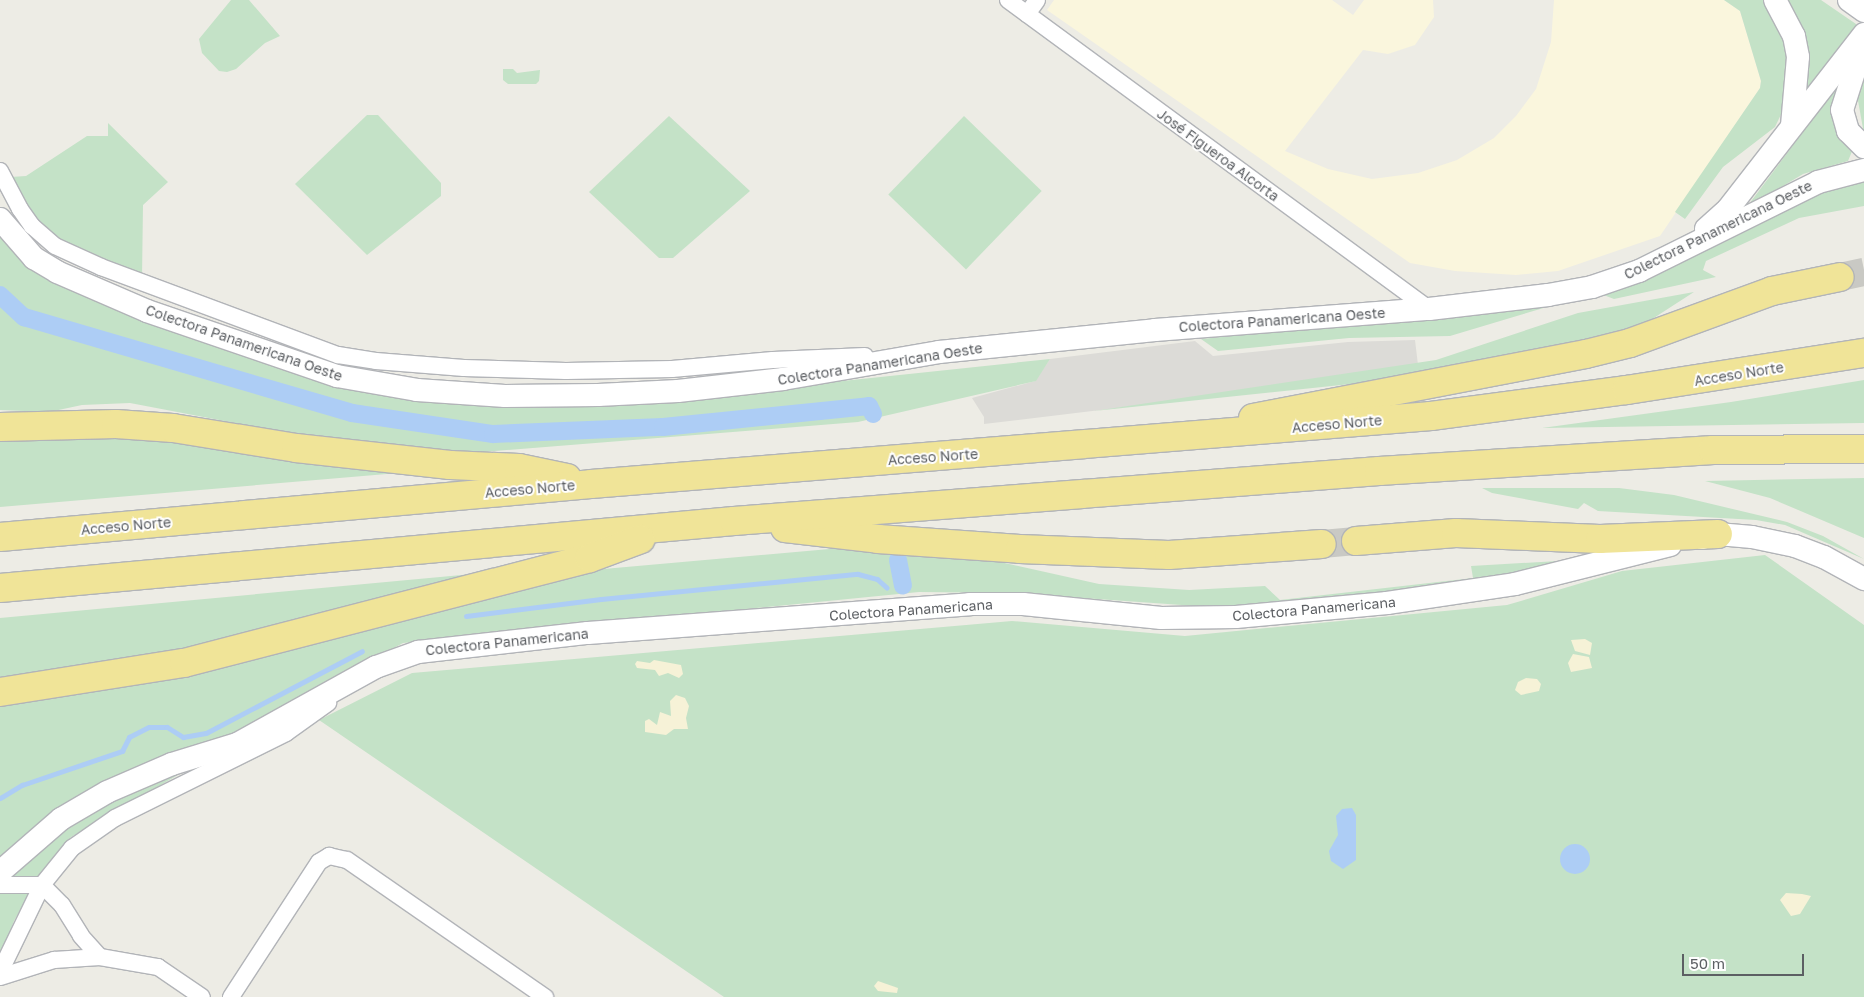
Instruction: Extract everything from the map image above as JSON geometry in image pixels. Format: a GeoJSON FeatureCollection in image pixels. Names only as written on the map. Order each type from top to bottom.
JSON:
{"type":"FeatureCollection","features":[{"type":"Feature","properties":{"kind":"highway"},"geometry":{"type":"LineString","coordinates":[[1180,438],[1286,410],[1459,380],[1586,354],[1630,343],[1772,291],[1840,277]]}},
{"type":"Feature","properties":{"kind":"highway","name":"Acceso Norte"},"geometry":{"type":"LineString","coordinates":[[0,537],[590,484],[1180,438],[1431,416],[1627,390],[1864,353]]}},
{"type":"Feature","properties":{"kind":"highway"},"geometry":{"type":"LineString","coordinates":[[0,427],[116,424],[173,428],[296,448],[450,464],[519,468],[590,484]]}},
{"type":"Feature","properties":{"kind":"highway"},"geometry":{"type":"LineString","coordinates":[[0,588],[734,520],[1550,460],[1713,450],[1864,449]]}},
{"type":"Feature","properties":{"kind":"highway"},"geometry":{"type":"LineString","coordinates":[[734,520],[834,535],[1020,549],[1169,555],[1322,544]]}},
{"type":"Feature","properties":{"kind":"highway"},"geometry":{"type":"LineString","coordinates":[[0,692],[193,661],[590,558],[678,526]]}},
{"type":"Feature","properties":{"kind":"highway"},"geometry":{"type":"LineString","coordinates":[[1356,541],[1456,533],[1600,539],[1718,534]]}},
{"type":"Feature","properties":{"kind":"street","name":"José Figueroa Alcorta"},"geometry":{"type":"LineString","coordinates":[[1008,0],[1429,309]]}},
{"type":"Feature","properties":{"kind":"street"},"geometry":{"type":"LineString","coordinates":[[1027,14],[1037,0]]}},
{"type":"Feature","properties":{"kind":"street"},"geometry":{"type":"LineString","coordinates":[[1775,0],[1794,36],[1798,57],[1791,127]]}},
{"type":"Feature","properties":{"kind":"street"},"geometry":{"type":"LineString","coordinates":[[1849,0],[1864,11]]}},
{"type":"Feature","properties":{"kind":"street"},"geometry":{"type":"LineString","coordinates":[[1692,243],[1728,209],[1864,34]]}},
{"type":"Feature","properties":{"kind":"street"},"geometry":{"type":"LineString","coordinates":[[1864,44],[1842,110],[1848,131],[1864,148]]}},
{"type":"Feature","properties":{"kind":"street","name":"Colectora Panamericana Oeste"},"geometry":{"type":"LineString","coordinates":[[0,219],[34,258],[57,272],[148,311],[315,370],[384,386],[505,396],[668,392],[783,379],[920,354],[1155,330],[1429,309],[1592,287],[1639,271],[1818,182],[1864,170]]}},
{"type":"Feature","properties":{"kind":"street"},"geometry":{"type":"LineString","coordinates":[[0,171],[20,209],[32,226],[55,246],[100,267],[338,354],[376,361],[464,368],[566,372],[672,369],[773,360],[920,354]]}},
{"type":"Feature","properties":{"kind":"street","name":"Colectora Panamericana"},"geometry":{"type":"LineString","coordinates":[[0,872],[61,819],[107,792],[172,764],[237,744],[376,667],[418,652],[489,642],[970,604],[1023,604],[1161,618],[1236,617],[1387,603],[1515,584],[1604,559],[1718,534],[1795,546],[1824,557],[1864,579]]}},
{"type":"Feature","properties":{"kind":"street"},"geometry":{"type":"LineString","coordinates":[[0,972],[42,885],[72,848],[115,818],[286,733],[376,667]]}},
{"type":"Feature","properties":{"kind":"street"},"geometry":{"type":"LineString","coordinates":[[231,997],[319,862],[329,856],[347,860],[545,997]]}},
{"type":"Feature","properties":{"kind":"street"},"geometry":{"type":"LineString","coordinates":[[0,885],[42,885],[62,905],[81,936],[100,957]]}},
{"type":"Feature","properties":{"kind":"street"},"geometry":{"type":"LineString","coordinates":[[0,977],[46,962],[100,957],[158,967],[202,997]]}},
{"type":"Feature","properties":{"kind":"shaded area"},"geometry":{"type":"Polygon","coordinates":[[[1054,0],[1332,0],[1353,15],[1364,0],[1433,0],[1434,17],[1415,45],[1388,54],[1363,50],[1285,151],[1328,169],[1372,179],[1418,173],[1457,160],[1494,138],[1516,116],[1536,89],[1551,42],[1554,0],[1724,0],[1740,11],[1761,81],[1760,88],[1660,236],[1558,271],[1516,275],[1455,271],[1410,263],[1047,10],[1054,0]]]}},
{"type":"Feature","properties":{"kind":"shaded area"},"geometry":{"type":"Polygon","coordinates":[[[1415,340],[1418,365],[1216,396],[984,424],[984,417],[972,398],[1035,381],[1050,359],[1195,341],[1213,356],[1348,342],[1415,340]]]}},
{"type":"Feature","properties":{"kind":"green space"},"geometry":{"type":"Polygon","coordinates":[[[231,0],[249,0],[280,36],[265,43],[236,69],[227,72],[219,71],[202,53],[199,39],[231,0]]]}},
{"type":"Feature","properties":{"kind":"green space"},"geometry":{"type":"Polygon","coordinates":[[[1724,0],[1765,0],[1778,20],[1790,64],[1783,110],[1775,127],[1723,167],[1685,219],[1675,212],[1760,88],[1761,81],[1740,11],[1724,0]]]}},
{"type":"Feature","properties":{"kind":"green space"},"geometry":{"type":"Polygon","coordinates":[[[1786,0],[1821,0],[1856,24],[1858,30],[1807,95],[1808,54],[1799,22],[1786,0]]]}},
{"type":"Feature","properties":{"kind":"green space"},"geometry":{"type":"Polygon","coordinates":[[[503,69],[513,69],[517,73],[540,70],[539,81],[536,84],[508,84],[503,80],[503,69]]]}},
{"type":"Feature","properties":{"kind":"green space"},"geometry":{"type":"Polygon","coordinates":[[[1864,77],[1864,134],[1857,95],[1864,77]]]}},
{"type":"Feature","properties":{"kind":"green space"},"geometry":{"type":"Polygon","coordinates":[[[1842,80],[1853,149],[1848,161],[1803,174],[1746,208],[1842,80]]]}},
{"type":"Feature","properties":{"kind":"green space"},"geometry":{"type":"Polygon","coordinates":[[[367,115],[378,115],[441,183],[441,196],[367,255],[295,184],[367,115]]]}},
{"type":"Feature","properties":{"kind":"green space"},"geometry":{"type":"Polygon","coordinates":[[[669,116],[750,191],[673,258],[659,258],[589,192],[669,116]]]}},
{"type":"Feature","properties":{"kind":"green space"},"geometry":{"type":"Polygon","coordinates":[[[964,116],[1042,191],[966,269],[888,194],[964,116]]]}},
{"type":"Feature","properties":{"kind":"green space"},"geometry":{"type":"Polygon","coordinates":[[[108,123],[168,182],[143,205],[142,278],[59,243],[39,226],[11,177],[26,176],[87,136],[108,136],[108,123]]]}},
{"type":"Feature","properties":{"kind":"green space"},"geometry":{"type":"Polygon","coordinates":[[[1864,179],[1864,206],[1799,218],[1706,261],[1703,270],[1716,277],[1614,299],[1601,294],[1772,212],[1840,184],[1864,179]]]}},
{"type":"Feature","properties":{"kind":"green space"},"geometry":{"type":"Polygon","coordinates":[[[0,231],[4,237],[323,381],[644,402],[1050,359],[1036,381],[858,422],[470,453],[319,439],[130,403],[82,405],[49,412],[0,410],[0,231]]]}},
{"type":"Feature","properties":{"kind":"green space"},"geometry":{"type":"Polygon","coordinates":[[[1694,292],[1646,323],[1585,346],[1436,375],[1094,411],[1436,360],[1578,313],[1694,292]]]}},
{"type":"Feature","properties":{"kind":"green space"},"geometry":{"type":"Polygon","coordinates":[[[1557,304],[1450,336],[1349,338],[1218,351],[1201,339],[1557,304]]]}},
{"type":"Feature","properties":{"kind":"green space"},"geometry":{"type":"Polygon","coordinates":[[[1864,380],[1864,423],[1542,428],[1731,402],[1864,380]]]}},
{"type":"Feature","properties":{"kind":"green space"},"geometry":{"type":"Polygon","coordinates":[[[124,436],[422,471],[0,507],[0,439],[124,436]]]}},
{"type":"Feature","properties":{"kind":"green space"},"geometry":{"type":"Polygon","coordinates":[[[1864,478],[1864,538],[1770,498],[1705,481],[1864,478]]]}},
{"type":"Feature","properties":{"kind":"green space"},"geometry":{"type":"Polygon","coordinates":[[[1482,488],[1619,488],[1674,495],[1787,522],[1823,536],[1864,559],[1785,525],[1756,520],[1598,511],[1584,503],[1578,509],[1492,493],[1482,488]]]}},
{"type":"Feature","properties":{"kind":"green space"},"geometry":{"type":"Polygon","coordinates":[[[852,547],[973,556],[1099,584],[1189,590],[1265,586],[1280,600],[1473,578],[1471,566],[1558,561],[1519,573],[1412,592],[1224,608],[1014,593],[919,592],[403,643],[0,862],[0,701],[581,571],[852,547]]]}},
{"type":"Feature","properties":{"kind":"green space"},"geometry":{"type":"Polygon","coordinates":[[[1765,555],[1864,625],[1864,997],[724,997],[319,720],[412,673],[1012,621],[1185,636],[1507,605],[1622,571],[1765,555]]]}},
{"type":"Feature","properties":{"kind":"green space"},"geometry":{"type":"Polygon","coordinates":[[[494,572],[172,655],[0,683],[0,618],[494,572]]]}},
{"type":"Feature","properties":{"kind":"green space"},"geometry":{"type":"Polygon","coordinates":[[[177,769],[178,775],[71,837],[37,879],[14,921],[0,958],[0,881],[64,825],[177,769]]]}},
{"type":"Feature","properties":{"kind":"sand"},"geometry":{"type":"Polygon","coordinates":[[[1585,639],[1592,643],[1590,655],[1575,651],[1571,640],[1585,639]]]}},
{"type":"Feature","properties":{"kind":"sand"},"geometry":{"type":"Polygon","coordinates":[[[1573,654],[1589,657],[1592,668],[1571,672],[1568,663],[1573,654]]]}},
{"type":"Feature","properties":{"kind":"sand"},"geometry":{"type":"Polygon","coordinates":[[[654,660],[681,665],[683,674],[679,678],[668,673],[659,676],[655,670],[637,668],[635,664],[637,661],[650,663],[654,660]]]}},
{"type":"Feature","properties":{"kind":"sand"},"geometry":{"type":"Polygon","coordinates":[[[1526,678],[1537,679],[1541,684],[1539,691],[1521,695],[1515,690],[1518,682],[1526,678]]]}},
{"type":"Feature","properties":{"kind":"sand"},"geometry":{"type":"Polygon","coordinates":[[[676,695],[685,698],[689,706],[686,718],[688,729],[674,729],[666,735],[645,732],[645,721],[649,719],[657,725],[660,712],[671,716],[670,701],[676,695]]]}},
{"type":"Feature","properties":{"kind":"sand"},"geometry":{"type":"Polygon","coordinates":[[[1786,893],[1811,896],[1800,914],[1791,916],[1780,900],[1786,893]]]}},
{"type":"Feature","properties":{"kind":"sand"},"geometry":{"type":"Polygon","coordinates":[[[878,981],[898,988],[897,993],[878,991],[874,986],[878,981]]]}},
{"type":"Feature","properties":{"kind":"water"},"geometry":{"type":"Polygon","coordinates":[[[1352,808],[1356,815],[1356,860],[1343,869],[1331,861],[1329,851],[1338,835],[1336,816],[1342,809],[1352,808]]]}},
{"type":"Feature","properties":{"kind":"water"},"geometry":{"type":"Polygon","coordinates":[[[1575,844],[1585,849],[1590,859],[1585,869],[1575,874],[1565,869],[1560,859],[1565,849],[1575,844]]]}},
{"type":"Feature","properties":{"kind":"waterway"},"geometry":{"type":"LineString","coordinates":[[0,295],[24,317],[352,413],[493,434],[663,427],[869,406],[873,414]]}},
{"type":"Feature","properties":{"kind":"waterway"},"geometry":{"type":"LineString","coordinates":[[898,560],[903,586]]}},
{"type":"Feature","properties":{"kind":"waterway"},"geometry":{"type":"LineString","coordinates":[[466,616],[601,599],[858,574],[877,579],[887,588]]}},
{"type":"Feature","properties":{"kind":"waterway"},"geometry":{"type":"LineString","coordinates":[[0,798],[22,785],[122,751],[129,737],[149,727],[167,727],[183,737],[206,733],[362,651]]}},
{"type":"Feature","properties":{"kind":"tunnel"},"geometry":{"type":"LineString","coordinates":[[1840,277],[1864,272]]}},
{"type":"Feature","properties":{"kind":"tunnel"},"geometry":{"type":"LineString","coordinates":[[1322,544],[1356,541]]}}]}
